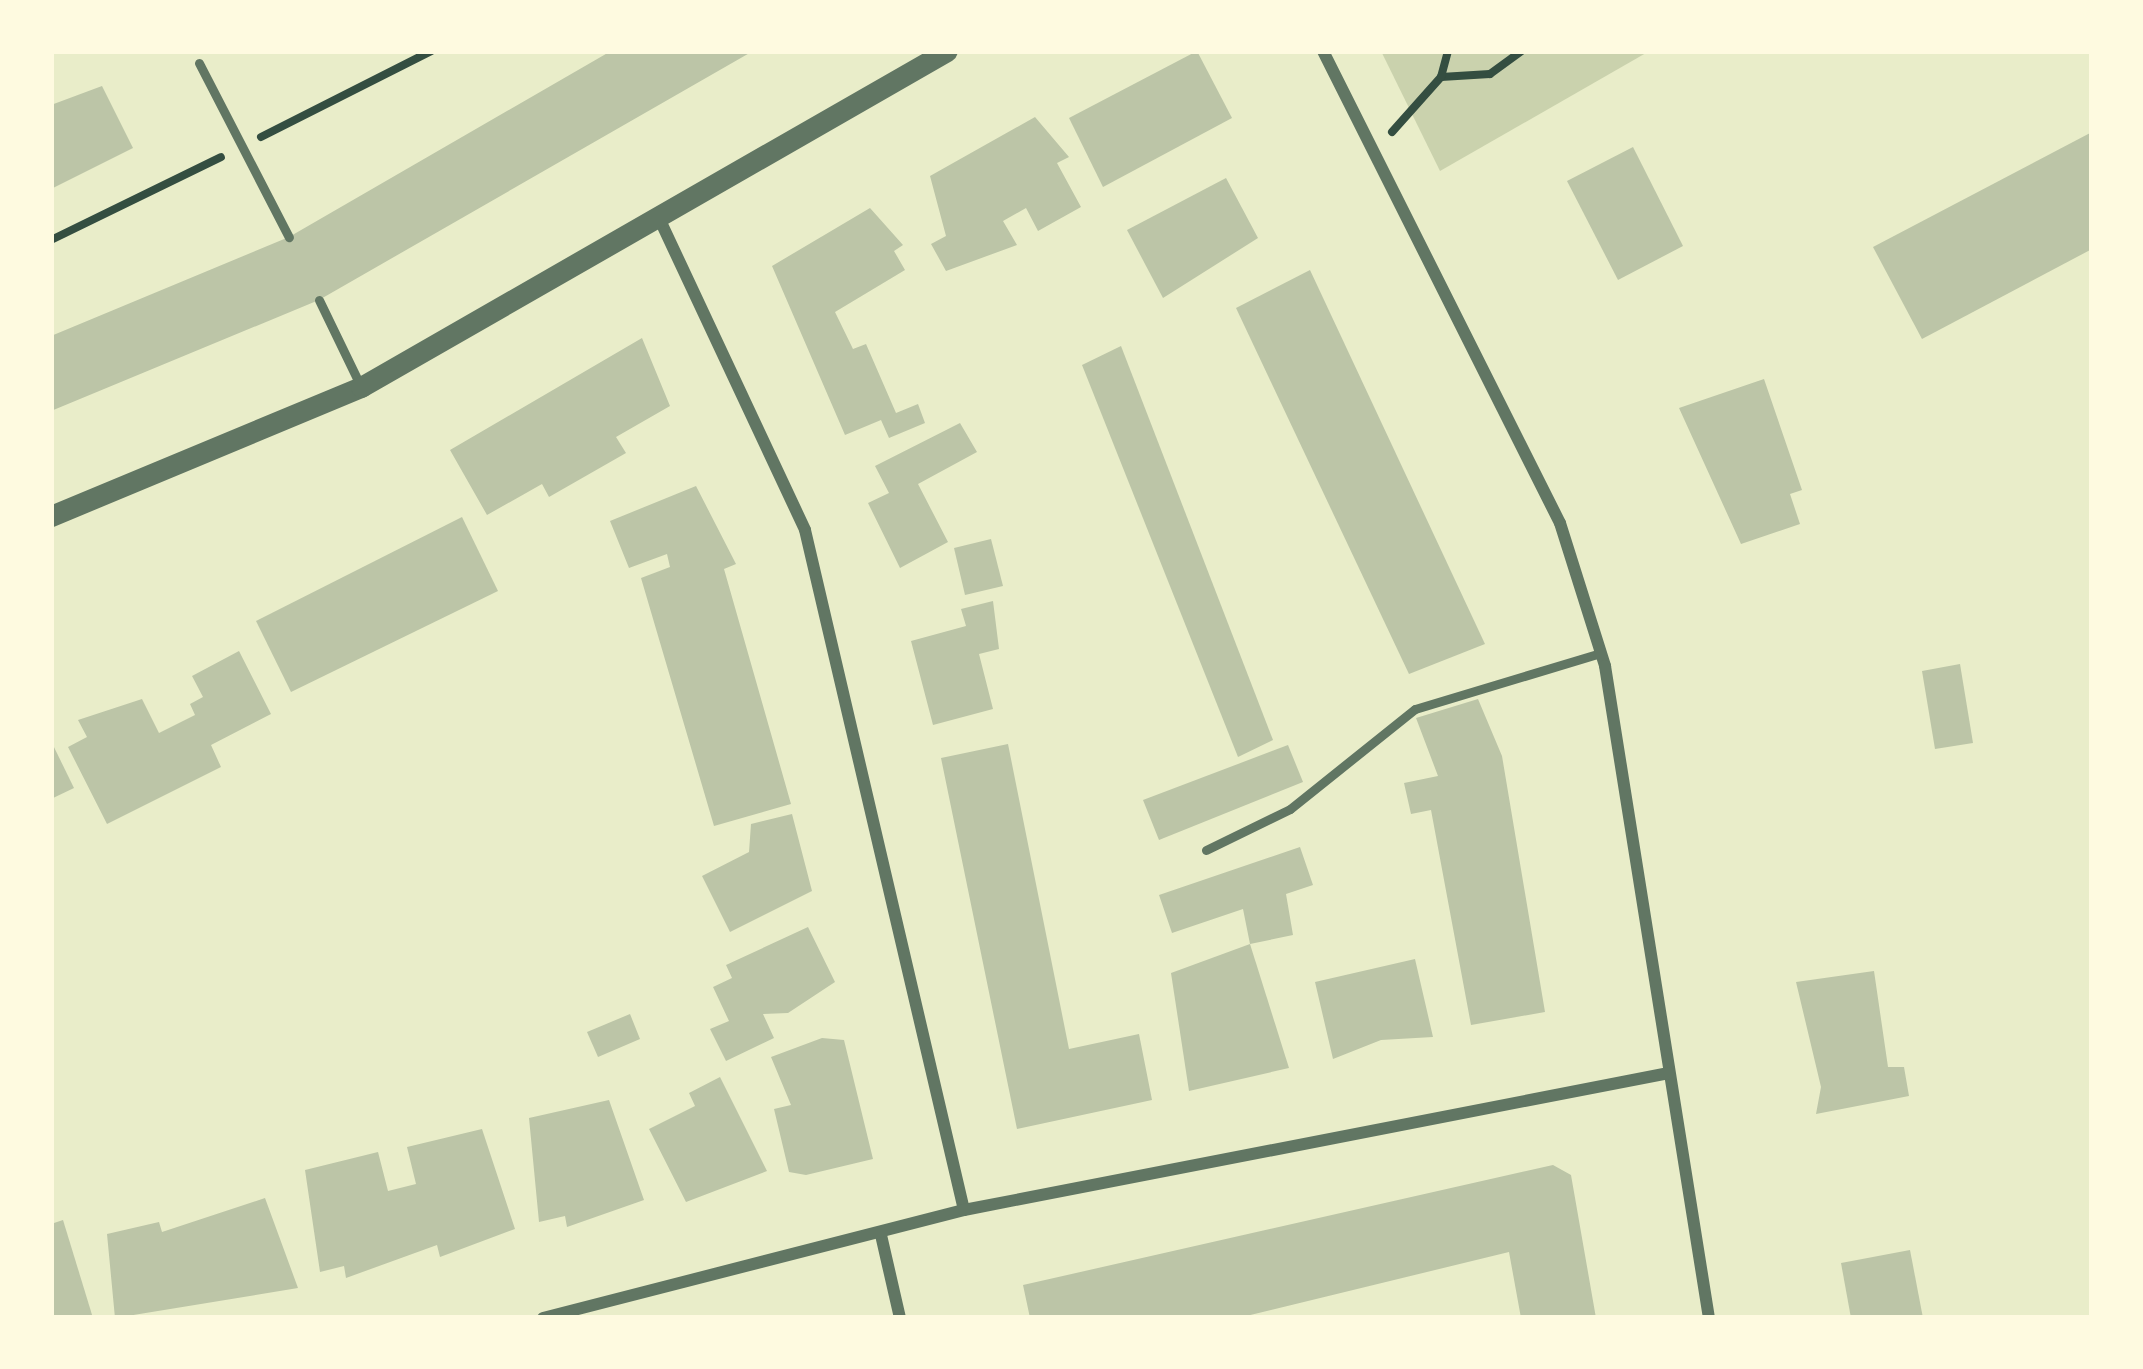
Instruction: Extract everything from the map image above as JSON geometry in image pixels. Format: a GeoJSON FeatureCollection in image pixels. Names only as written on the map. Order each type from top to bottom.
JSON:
{"type":"FeatureCollection","features":[{"type":"Feature","properties":{"kind":"street"},"geometry":{"type":"LineString","coordinates":[[51,517],[361,387],[947,51]]}},
{"type":"Feature","properties":{"kind":"street"},"geometry":{"type":"LineString","coordinates":[[1323,51],[1560,523],[1600,652],[1709,1318]]}},
{"type":"Feature","properties":{"kind":"street"},"geometry":{"type":"LineString","coordinates":[[659,218],[805,530],[964,1210]]}},
{"type":"Feature","properties":{"kind":"street"},"geometry":{"type":"LineString","coordinates":[[543,1318],[964,1210],[1669,1073]]}},
{"type":"Feature","properties":{"kind":"street"},"geometry":{"type":"LineString","coordinates":[[881,1235],[900,1318]]}},
{"type":"Feature","properties":{"kind":"lane"},"geometry":{"type":"LineString","coordinates":[[199,63],[289,236]]}},
{"type":"Feature","properties":{"kind":"lane"},"geometry":{"type":"LineString","coordinates":[[319,300],[361,387]]}},
{"type":"Feature","properties":{"kind":"lane"},"geometry":{"type":"LineString","coordinates":[[1206,850],[1290,809],[1415,709],[1600,652]]}},
{"type":"Feature","properties":{"kind":"path"},"geometry":{"type":"LineString","coordinates":[[51,240],[431,51]]}},
{"type":"Feature","properties":{"kind":"path"},"geometry":{"type":"LineString","coordinates":[[1373,153],[1441,77],[1448,51]]}},
{"type":"Feature","properties":{"kind":"path"},"geometry":{"type":"LineString","coordinates":[[1441,77],[1490,74],[1522,51]]}},
{"type":"Feature","properties":{"kind":"green space"},"geometry":{"type":"Polygon","coordinates":[[[1381,51],[1644,51],[1646,53],[1440,171],[1381,51]]]}},
{"type":"Feature","properties":{"kind":"building"},"geometry":{"type":"Polygon","coordinates":[[[611,51],[753,51],[319,300],[51,411],[51,336],[289,237],[611,51]]]}},
{"type":"Feature","properties":{"kind":"building"},"geometry":{"type":"Polygon","coordinates":[[[1197,51],[1232,118],[1103,187],[1069,118],[1197,51]]]}},
{"type":"Feature","properties":{"kind":"building"},"geometry":{"type":"Polygon","coordinates":[[[102,86],[133,148],[51,189],[51,105],[102,86]]]}},
{"type":"Feature","properties":{"kind":"building"},"geometry":{"type":"Polygon","coordinates":[[[1035,117],[1069,157],[1057,163],[1081,207],[1038,231],[1026,208],[1003,221],[1017,245],[946,271],[931,244],[946,236],[930,176],[1035,117]]]}},
{"type":"Feature","properties":{"kind":"building"},"geometry":{"type":"Polygon","coordinates":[[[2092,132],[2092,249],[1922,339],[1873,247],[2092,132]]]}},
{"type":"Feature","properties":{"kind":"building"},"geometry":{"type":"Polygon","coordinates":[[[1633,147],[1683,246],[1618,280],[1567,181],[1633,147]]]}},
{"type":"Feature","properties":{"kind":"building"},"geometry":{"type":"Polygon","coordinates":[[[1226,178],[1258,238],[1163,298],[1127,230],[1226,178]]]}},
{"type":"Feature","properties":{"kind":"building"},"geometry":{"type":"Polygon","coordinates":[[[870,208],[903,245],[894,251],[905,270],[835,312],[853,349],[866,344],[896,413],[918,404],[925,423],[889,438],[881,420],[845,435],[772,266],[870,208]]]}},
{"type":"Feature","properties":{"kind":"building"},"geometry":{"type":"Polygon","coordinates":[[[1310,270],[1485,644],[1409,674],[1236,308],[1310,270]]]}},
{"type":"Feature","properties":{"kind":"building"},"geometry":{"type":"Polygon","coordinates":[[[642,338],[670,406],[616,437],[626,453],[549,497],[542,484],[487,515],[450,450],[642,338]]]}},
{"type":"Feature","properties":{"kind":"building"},"geometry":{"type":"Polygon","coordinates":[[[1121,346],[1273,740],[1238,757],[1082,365],[1121,346]]]}},
{"type":"Feature","properties":{"kind":"building"},"geometry":{"type":"Polygon","coordinates":[[[1764,379],[1802,490],[1790,494],[1800,524],[1741,544],[1679,408],[1764,379]]]}},
{"type":"Feature","properties":{"kind":"building"},"geometry":{"type":"Polygon","coordinates":[[[960,423],[977,452],[918,484],[948,542],[900,568],[868,503],[889,493],[875,466],[960,423]]]}},
{"type":"Feature","properties":{"kind":"building"},"geometry":{"type":"Polygon","coordinates":[[[696,486],[736,564],[724,569],[791,804],[714,826],[641,578],[670,567],[667,554],[629,568],[610,521],[696,486]]]}},
{"type":"Feature","properties":{"kind":"building"},"geometry":{"type":"Polygon","coordinates":[[[462,517],[498,591],[291,692],[256,621],[462,517]]]}},
{"type":"Feature","properties":{"kind":"building"},"geometry":{"type":"Polygon","coordinates":[[[991,539],[1003,586],[965,595],[954,548],[991,539]]]}},
{"type":"Feature","properties":{"kind":"building"},"geometry":{"type":"Polygon","coordinates":[[[993,601],[999,649],[979,654],[993,709],[933,725],[911,641],[966,626],[961,609],[993,601]]]}},
{"type":"Feature","properties":{"kind":"building"},"geometry":{"type":"Polygon","coordinates":[[[239,651],[271,714],[211,745],[221,767],[107,824],[68,747],[87,737],[78,720],[142,699],[159,733],[195,715],[190,704],[203,697],[192,676],[239,651]]]}},
{"type":"Feature","properties":{"kind":"building"},"geometry":{"type":"Polygon","coordinates":[[[1960,664],[1973,743],[1935,749],[1922,671],[1960,664]]]}},
{"type":"Feature","properties":{"kind":"building"},"geometry":{"type":"Polygon","coordinates":[[[1478,699],[1502,756],[1545,1012],[1471,1025],[1431,810],[1411,814],[1404,783],[1438,776],[1416,718],[1478,699]]]}},
{"type":"Feature","properties":{"kind":"building"},"geometry":{"type":"Polygon","coordinates":[[[51,741],[74,788],[51,799],[51,741]]]}},
{"type":"Feature","properties":{"kind":"building"},"geometry":{"type":"Polygon","coordinates":[[[1008,744],[1069,1049],[1139,1034],[1152,1100],[1017,1129],[941,758],[1008,744]]]}},
{"type":"Feature","properties":{"kind":"building"},"geometry":{"type":"Polygon","coordinates":[[[1288,745],[1303,782],[1159,840],[1143,800],[1288,745]]]}},
{"type":"Feature","properties":{"kind":"building"},"geometry":{"type":"Polygon","coordinates":[[[792,814],[812,891],[730,932],[702,876],[749,852],[751,824],[792,814]]]}},
{"type":"Feature","properties":{"kind":"building"},"geometry":{"type":"Polygon","coordinates":[[[1300,847],[1313,885],[1286,894],[1293,935],[1250,944],[1243,909],[1172,933],[1159,895],[1300,847]]]}},
{"type":"Feature","properties":{"kind":"building"},"geometry":{"type":"Polygon","coordinates":[[[808,927],[835,982],[788,1013],[763,1014],[774,1038],[726,1061],[710,1029],[729,1021],[713,987],[732,978],[726,965],[808,927]]]}},
{"type":"Feature","properties":{"kind":"building"},"geometry":{"type":"Polygon","coordinates":[[[1250,944],[1289,1068],[1189,1091],[1171,973],[1250,944]]]}},
{"type":"Feature","properties":{"kind":"building"},"geometry":{"type":"Polygon","coordinates":[[[1415,959],[1433,1037],[1381,1040],[1333,1059],[1315,982],[1415,959]]]}},
{"type":"Feature","properties":{"kind":"building"},"geometry":{"type":"Polygon","coordinates":[[[1874,971],[1888,1067],[1904,1067],[1909,1096],[1816,1114],[1821,1087],[1796,982],[1874,971]]]}},
{"type":"Feature","properties":{"kind":"building"},"geometry":{"type":"Polygon","coordinates":[[[630,1014],[640,1039],[598,1057],[587,1032],[630,1014]]]}},
{"type":"Feature","properties":{"kind":"building"},"geometry":{"type":"Polygon","coordinates":[[[822,1038],[844,1040],[873,1159],[806,1175],[789,1172],[774,1109],[791,1105],[771,1057],[822,1038]]]}},
{"type":"Feature","properties":{"kind":"building"},"geometry":{"type":"Polygon","coordinates":[[[720,1077],[767,1171],[686,1202],[649,1129],[695,1106],[689,1093],[720,1077]]]}},
{"type":"Feature","properties":{"kind":"building"},"geometry":{"type":"Polygon","coordinates":[[[609,1100],[644,1200],[567,1227],[565,1216],[539,1222],[529,1118],[609,1100]]]}},
{"type":"Feature","properties":{"kind":"building"},"geometry":{"type":"Polygon","coordinates":[[[482,1129],[515,1229],[440,1257],[437,1245],[346,1278],[344,1266],[320,1272],[305,1170],[378,1152],[388,1191],[416,1184],[407,1147],[482,1129]]]}},
{"type":"Feature","properties":{"kind":"building"},"geometry":{"type":"Polygon","coordinates":[[[1553,1165],[1571,1175],[1596,1318],[1521,1318],[1509,1252],[1238,1318],[1030,1318],[1023,1285],[1553,1165]]]}},
{"type":"Feature","properties":{"kind":"building"},"geometry":{"type":"Polygon","coordinates":[[[265,1198],[298,1288],[115,1318],[107,1234],[159,1222],[162,1232],[265,1198]]]}},
{"type":"Feature","properties":{"kind":"building"},"geometry":{"type":"Polygon","coordinates":[[[63,1220],[93,1318],[51,1318],[51,1224],[63,1220]]]}},
{"type":"Feature","properties":{"kind":"building"},"geometry":{"type":"Polygon","coordinates":[[[1910,1250],[1923,1318],[1851,1318],[1841,1263],[1910,1250]]]}}]}
